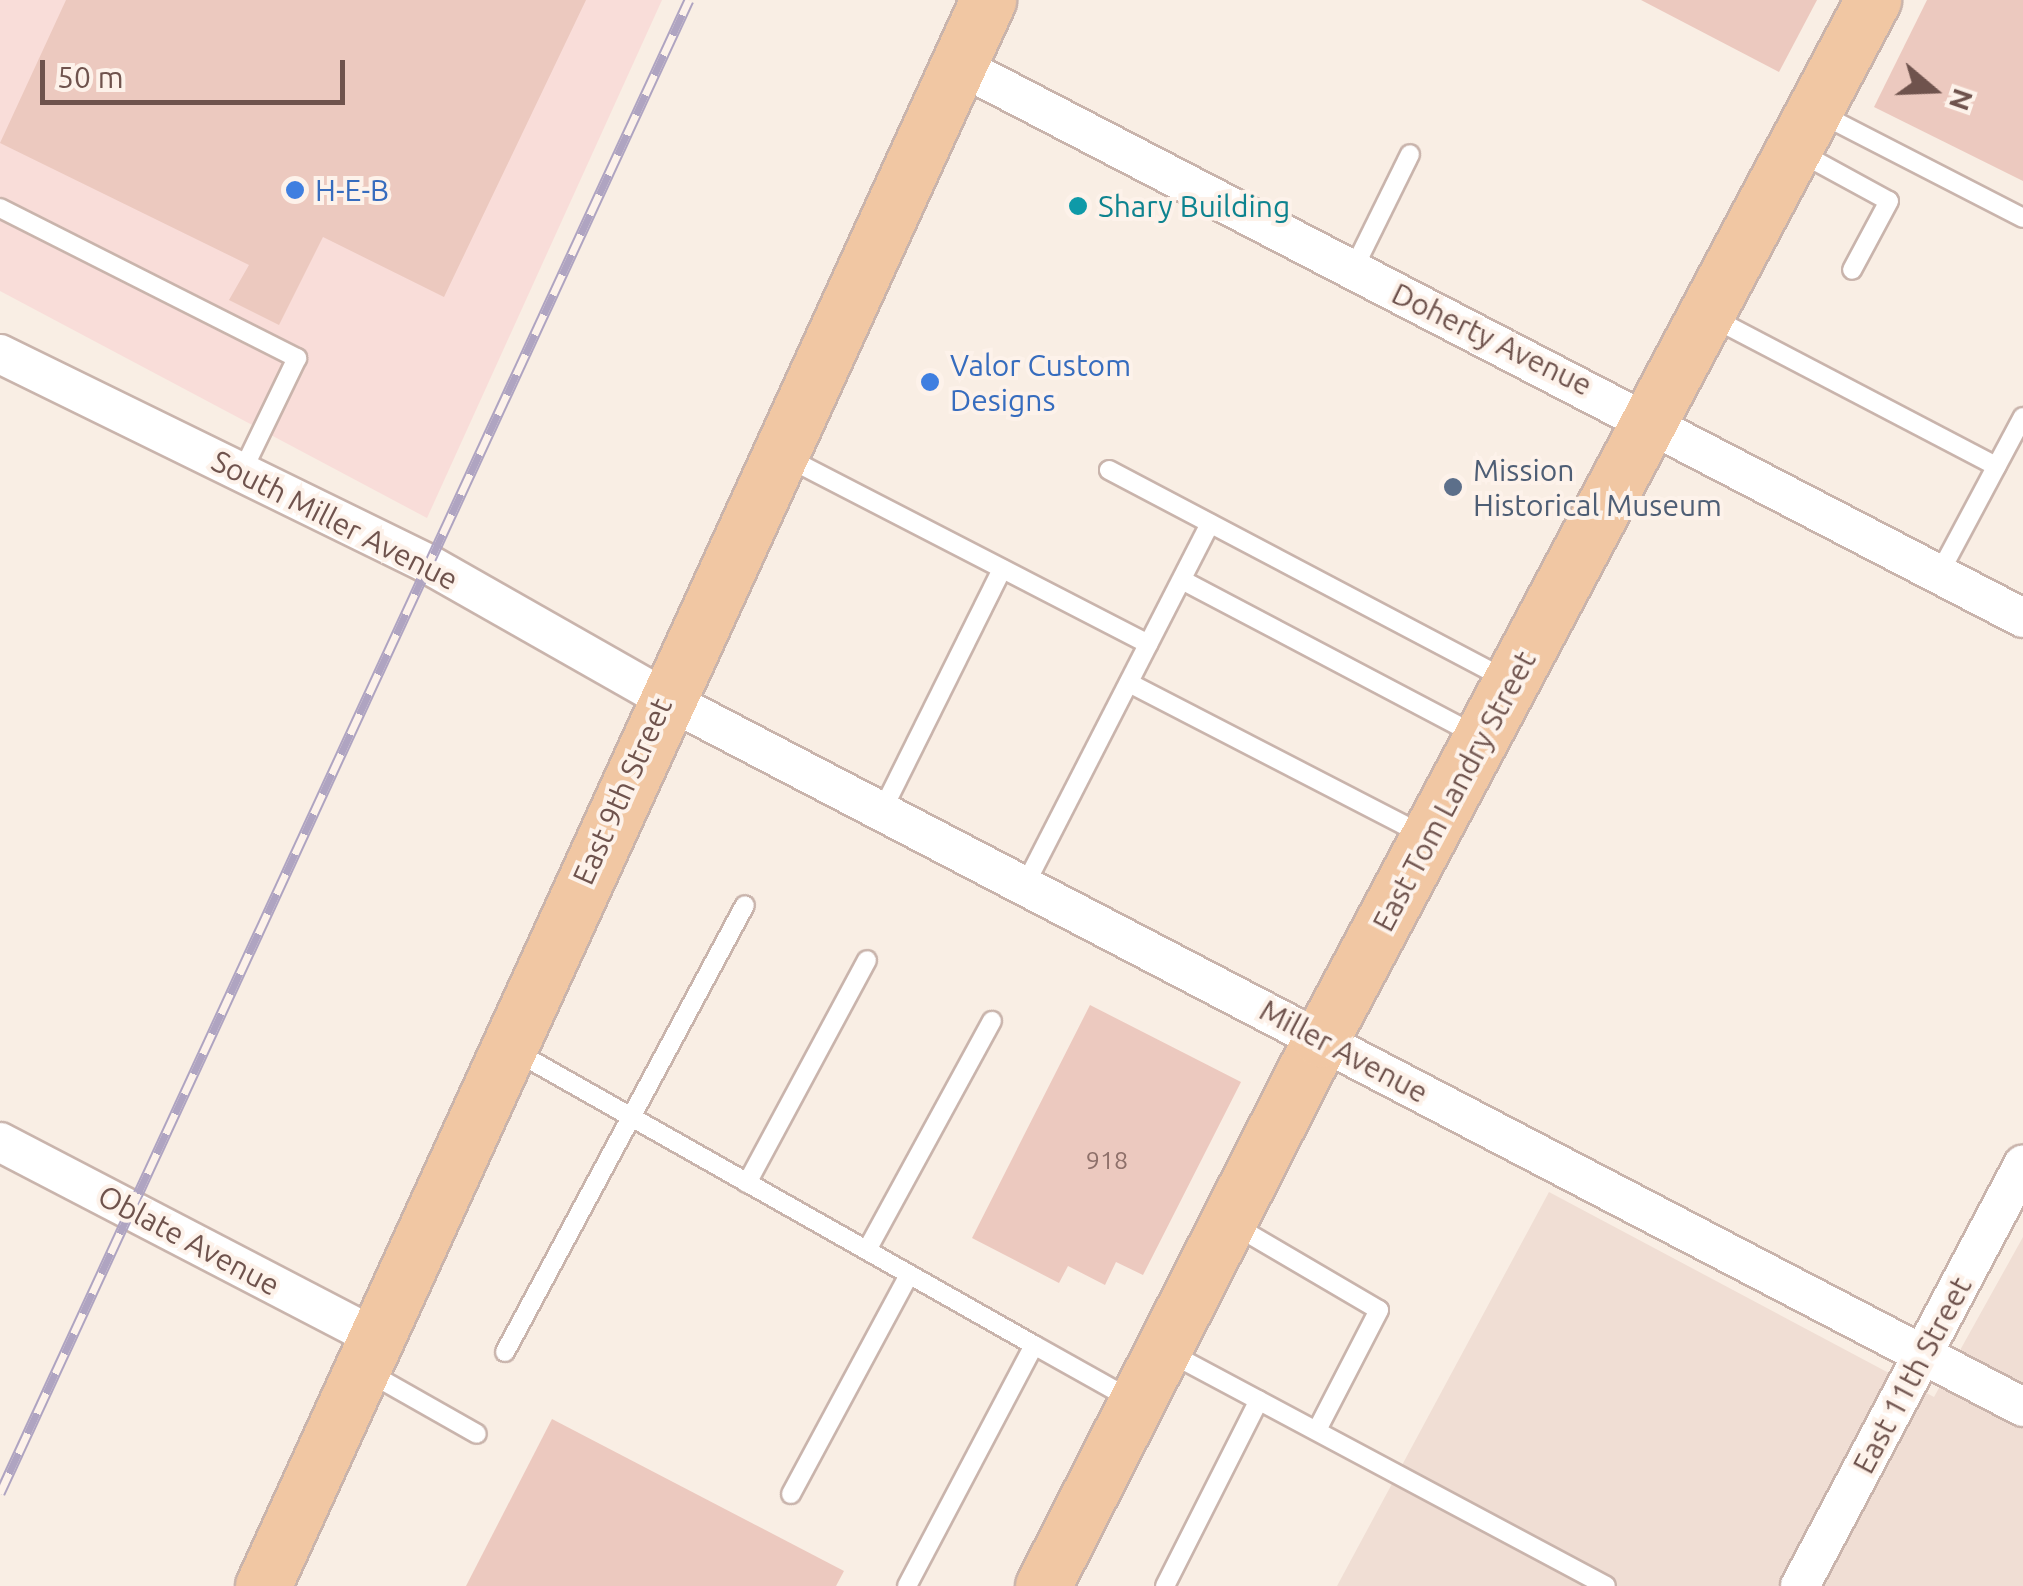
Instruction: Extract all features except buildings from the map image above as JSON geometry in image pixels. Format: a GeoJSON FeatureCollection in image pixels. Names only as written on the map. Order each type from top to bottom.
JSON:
{"type":"FeatureCollection","features":[{"type":"Feature","properties":{"kind":"main road","name":"East 9th Street"},"geometry":{"type":"LineString","coordinates":[[263,1586],[664,698],[988,0]]}},
{"type":"Feature","properties":{"kind":"main road","name":"East Tom Landry Street"},"geometry":{"type":"LineString","coordinates":[[1043,1586],[1321,1039],[1710,317],[1873,0]]}},
{"type":"Feature","properties":{"kind":"street","name":"Doherty Avenue"},"geometry":{"type":"LineString","coordinates":[[958,65],[1353,270],[1654,419],[2023,618]]}},
{"type":"Feature","properties":{"kind":"street","name":"South Miller Avenue"},"geometry":{"type":"LineString","coordinates":[[0,354],[242,472],[664,698]]}},
{"type":"Feature","properties":{"kind":"street","name":"Miller Avenue"},"geometry":{"type":"LineString","coordinates":[[664,698],[2023,1407]]}},
{"type":"Feature","properties":{"kind":"street","name":"Oblate Avenue"},"geometry":{"type":"LineString","coordinates":[[0,1142],[370,1354]]}},
{"type":"Feature","properties":{"kind":"street","name":"East 11th Street"},"geometry":{"type":"LineString","coordinates":[[1800,1586],[2023,1164]]}},
{"type":"Feature","properties":{"kind":"lane"},"geometry":{"type":"LineString","coordinates":[[1805,130],[2023,218]]}},
{"type":"Feature","properties":{"kind":"lane"},"geometry":{"type":"LineString","coordinates":[[1805,130],[1889,200],[1852,270]]}},
{"type":"Feature","properties":{"kind":"lane"},"geometry":{"type":"LineString","coordinates":[[1353,270],[1410,154]]}},
{"type":"Feature","properties":{"kind":"lane"},"geometry":{"type":"LineString","coordinates":[[0,208],[297,358],[242,472]]}},
{"type":"Feature","properties":{"kind":"lane"},"geometry":{"type":"LineString","coordinates":[[1710,317],[1996,466]]}},
{"type":"Feature","properties":{"kind":"lane"},"geometry":{"type":"LineString","coordinates":[[1939,574],[2023,417]]}},
{"type":"Feature","properties":{"kind":"lane"},"geometry":{"type":"LineString","coordinates":[[778,453],[1148,644]]}},
{"type":"Feature","properties":{"kind":"lane"},"geometry":{"type":"LineString","coordinates":[[1109,470],[1512,682]]}},
{"type":"Feature","properties":{"kind":"lane"},"geometry":{"type":"LineString","coordinates":[[1025,885],[1210,524]]}},
{"type":"Feature","properties":{"kind":"lane"},"geometry":{"type":"LineString","coordinates":[[882,811],[1002,568]]}},
{"type":"Feature","properties":{"kind":"lane"},"geometry":{"type":"LineString","coordinates":[[1182,580],[1482,738]]}},
{"type":"Feature","properties":{"kind":"lane"},"geometry":{"type":"LineString","coordinates":[[1129,683],[1428,838]]}},
{"type":"Feature","properties":{"kind":"lane"},"geometry":{"type":"LineString","coordinates":[[505,1352],[745,906]]}},
{"type":"Feature","properties":{"kind":"lane"},"geometry":{"type":"LineString","coordinates":[[747,1183],[867,960]]}},
{"type":"Feature","properties":{"kind":"lane"},"geometry":{"type":"LineString","coordinates":[[867,1250],[992,1021]]}},
{"type":"Feature","properties":{"kind":"lane"},"geometry":{"type":"LineString","coordinates":[[508,1047],[1137,1402]]}},
{"type":"Feature","properties":{"kind":"lane"},"geometry":{"type":"LineString","coordinates":[[1229,1223],[1379,1310],[1317,1430]]}},
{"type":"Feature","properties":{"kind":"lane"},"geometry":{"type":"LineString","coordinates":[[791,1494],[909,1274]]}},
{"type":"Feature","properties":{"kind":"lane"},"geometry":{"type":"LineString","coordinates":[[907,1586],[1034,1345]]}},
{"type":"Feature","properties":{"kind":"lane"},"geometry":{"type":"LineString","coordinates":[[1162,1349],[1606,1586]]}},
{"type":"Feature","properties":{"kind":"lane"},"geometry":{"type":"LineString","coordinates":[[370,1354],[477,1434]]}},
{"type":"Feature","properties":{"kind":"lane"},"geometry":{"type":"LineString","coordinates":[[1165,1586],[1259,1400]]}},
{"type":"Feature","properties":{"kind":"shaded area"},"geometry":{"type":"Polygon","coordinates":[[[0,0],[662,0],[427,518],[0,291],[0,0]]]}},
{"type":"Feature","properties":{"kind":"shaded area"},"geometry":{"type":"Polygon","coordinates":[[[1549,1192],[1934,1397],[2023,1237],[2023,1586],[1337,1586],[1549,1192]]]}},
{"type":"Feature","properties":{"kind":"railway"},"geometry":{"type":"LineString","coordinates":[[0,1493],[689,0]]}},
{"type":"Feature","properties":{"kind":"place","name":"H-E-B"},"geometry":{"type":"Point","coordinates":[295,190]}},
{"type":"Feature","properties":{"kind":"place","name":"Shary Building"},"geometry":{"type":"Point","coordinates":[1078,206]}},
{"type":"Feature","properties":{"kind":"place","name":"Valor Custom Designs"},"geometry":{"type":"Point","coordinates":[930,382]}},
{"type":"Feature","properties":{"kind":"place","name":"Mission Historical Museum"},"geometry":{"type":"Point","coordinates":[1453,487]}}]}
